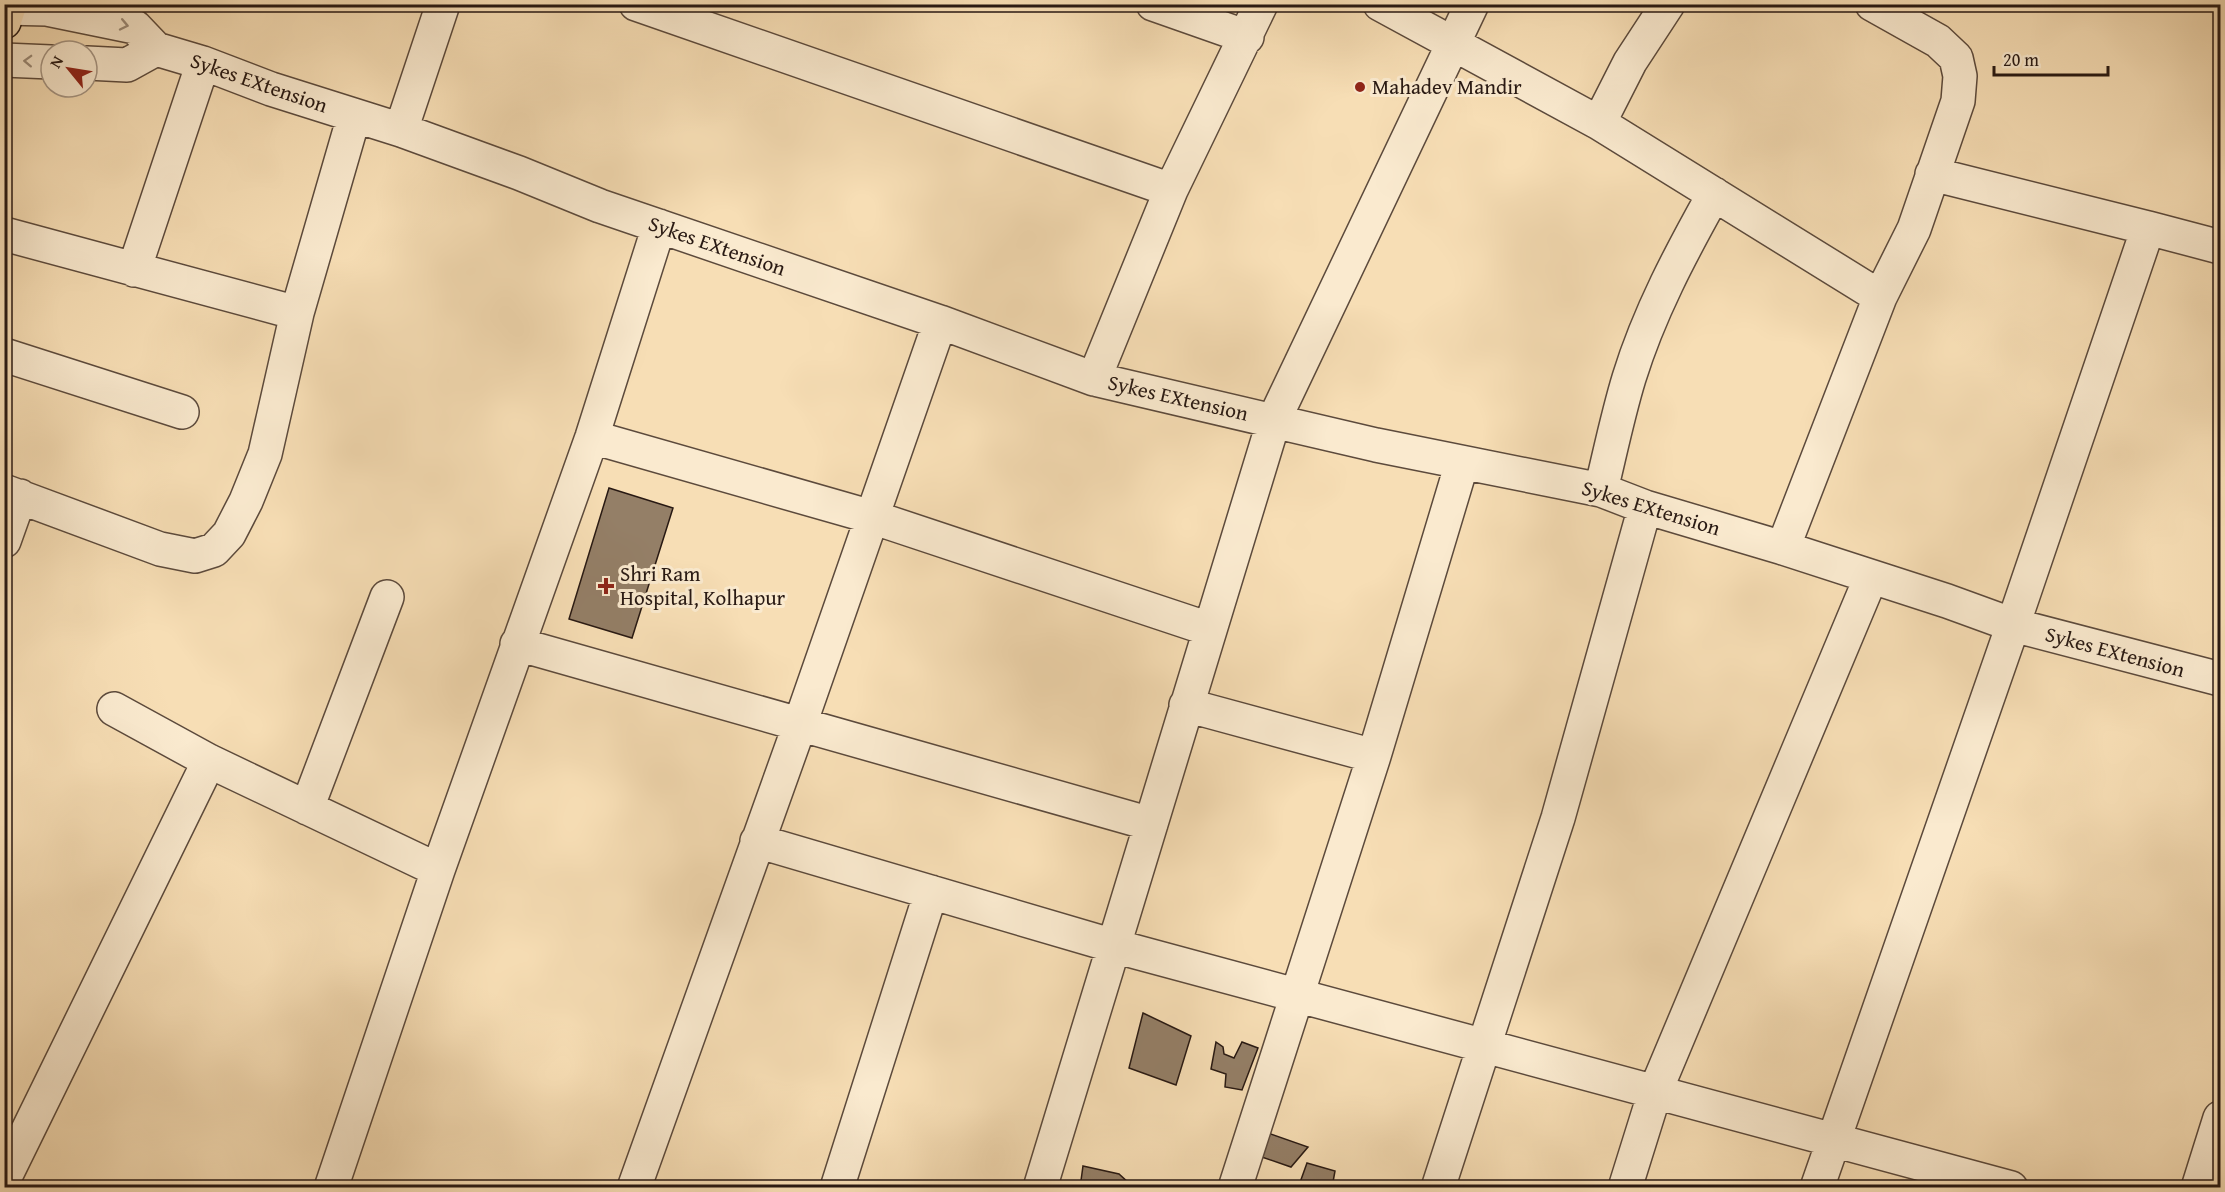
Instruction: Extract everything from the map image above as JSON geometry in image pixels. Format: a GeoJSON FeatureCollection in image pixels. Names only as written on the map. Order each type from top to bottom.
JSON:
{"type":"FeatureCollection","features":[{"type":"Feature","properties":{"kind":"street"},"geometry":{"type":"LineString","coordinates":[[401,130],[443,4]]}},
{"type":"Feature","properties":{"kind":"street"},"geometry":{"type":"LineString","coordinates":[[636,4],[1171,190]]}},
{"type":"Feature","properties":{"kind":"street"},"geometry":{"type":"LineString","coordinates":[[1153,4],[1246,37]]}},
{"type":"Feature","properties":{"kind":"street"},"geometry":{"type":"LineString","coordinates":[[1094,379],[1171,190],[1261,4]]}},
{"type":"Feature","properties":{"kind":"street"},"geometry":{"type":"LineString","coordinates":[[1380,4],[1599,123],[1880,297]]}},
{"type":"Feature","properties":{"kind":"street"},"geometry":{"type":"LineString","coordinates":[[1040,1188],[1274,420],[1472,4]]}},
{"type":"Feature","properties":{"kind":"street"},"geometry":{"type":"LineString","coordinates":[[1599,123],[1630,62],[1668,4]]}},
{"type":"Feature","properties":{"kind":"street"},"geometry":{"type":"LineString","coordinates":[[1783,548],[1880,297],[1914,229],[1958,101],[1960,76],[1956,58],[1938,41],[1872,4]]}},
{"type":"Feature","properties":{"kind":"street","name":"Sykes EXtension"},"geometry":{"type":"LineString","coordinates":[[7,11],[47,9],[135,27],[156,49],[203,63],[271,89],[401,130],[519,173],[600,206],[940,322],[1094,379],[1376,445],[1601,490],[1645,507],[1783,548],[1947,601],[2013,625],[2220,679]]}},
{"type":"Feature","properties":{"kind":"street"},"geometry":{"type":"LineString","coordinates":[[99,64],[127,65],[156,49]]}},
{"type":"Feature","properties":{"kind":"street"},"geometry":{"type":"LineString","coordinates":[[4,60],[39,61]]}},
{"type":"Feature","properties":{"kind":"street"},"geometry":{"type":"LineString","coordinates":[[134,270],[203,63]]}},
{"type":"Feature","properties":{"kind":"street"},"geometry":{"type":"LineString","coordinates":[[4,541],[12,494],[160,549],[195,556],[214,550],[229,534],[242,510],[265,454],[297,313],[354,116]]}},
{"type":"Feature","properties":{"kind":"street"},"geometry":{"type":"LineString","coordinates":[[1932,174],[2220,247]]}},
{"type":"Feature","properties":{"kind":"street"},"geometry":{"type":"LineString","coordinates":[[1601,490],[1629,378],[1651,317],[1680,255],[1714,194]]}},
{"type":"Feature","properties":{"kind":"street"},"geometry":{"type":"LineString","coordinates":[[331,1188],[438,870],[592,437],[659,226]]}},
{"type":"Feature","properties":{"kind":"street"},"geometry":{"type":"LineString","coordinates":[[1817,1188],[2148,228]]}},
{"type":"Feature","properties":{"kind":"street"},"geometry":{"type":"LineString","coordinates":[[4,234],[297,313]]}},
{"type":"Feature","properties":{"kind":"street"},"geometry":{"type":"LineString","coordinates":[[634,1188],[800,724],[940,322]]}},
{"type":"Feature","properties":{"kind":"street"},"geometry":{"type":"LineString","coordinates":[[4,355],[182,411]]}},
{"type":"Feature","properties":{"kind":"street"},"geometry":{"type":"LineString","coordinates":[[592,437],[872,517],[1209,629]]}},
{"type":"Feature","properties":{"kind":"street"},"geometry":{"type":"LineString","coordinates":[[1234,1188],[1374,756],[1462,463]]}},
{"type":"Feature","properties":{"kind":"street"},"geometry":{"type":"LineString","coordinates":[[1438,1188],[1486,1046],[1558,818],[1645,507]]}},
{"type":"Feature","properties":{"kind":"street"},"geometry":{"type":"LineString","coordinates":[[1625,1188],[1655,1092],[1871,577]]}},
{"type":"Feature","properties":{"kind":"street"},"geometry":{"type":"LineString","coordinates":[[307,808],[387,597]]}},
{"type":"Feature","properties":{"kind":"street"},"geometry":{"type":"LineString","coordinates":[[517,644],[1151,824]]}},
{"type":"Feature","properties":{"kind":"street"},"geometry":{"type":"LineString","coordinates":[[1186,705],[1374,756]]}},
{"type":"Feature","properties":{"kind":"street"},"geometry":{"type":"LineString","coordinates":[[114,709],[209,761],[438,870]]}},
{"type":"Feature","properties":{"kind":"street"},"geometry":{"type":"LineString","coordinates":[[4,1179],[209,761]]}},
{"type":"Feature","properties":{"kind":"street"},"geometry":{"type":"LineString","coordinates":[[757,841],[1114,946],[2011,1188]]}},
{"type":"Feature","properties":{"kind":"street"},"geometry":{"type":"LineString","coordinates":[[837,1188],[931,892]]}},
{"type":"Feature","properties":{"kind":"street"},"geometry":{"type":"LineString","coordinates":[[2198,1188],[2220,1118]]}},
{"type":"Feature","properties":{"kind":"building"},"geometry":{"type":"Polygon","coordinates":[[[609,488],[673,508],[632,638],[569,619],[609,488]]]}},
{"type":"Feature","properties":{"kind":"building"},"geometry":{"type":"Polygon","coordinates":[[[1143,1013],[1191,1036],[1176,1085],[1129,1068],[1143,1013]]]}},
{"type":"Feature","properties":{"kind":"building"},"geometry":{"type":"Polygon","coordinates":[[[1216,1042],[1223,1047],[1224,1054],[1234,1058],[1242,1042],[1258,1048],[1242,1090],[1225,1087],[1226,1074],[1211,1069],[1216,1042]]]}},
{"type":"Feature","properties":{"kind":"building"},"geometry":{"type":"Polygon","coordinates":[[[1262,1131],[1308,1147],[1291,1167],[1253,1154],[1262,1131]]]}},
{"type":"Feature","properties":{"kind":"building"},"geometry":{"type":"Polygon","coordinates":[[[1307,1163],[1335,1171],[1333,1182],[1350,1188],[1298,1188],[1307,1163]]]}},
{"type":"Feature","properties":{"kind":"building"},"geometry":{"type":"Polygon","coordinates":[[[1083,1166],[1119,1174],[1129,1183],[1145,1188],[1080,1188],[1083,1166]]]}},
{"type":"Feature","properties":{"kind":"place","name":"Mahadev Mandir"},"geometry":{"type":"Point","coordinates":[1360,87]}},
{"type":"Feature","properties":{"kind":"place","name":"Shri Ram Hospital, Kolhapur"},"geometry":{"type":"Point","coordinates":[606,586]}}]}
